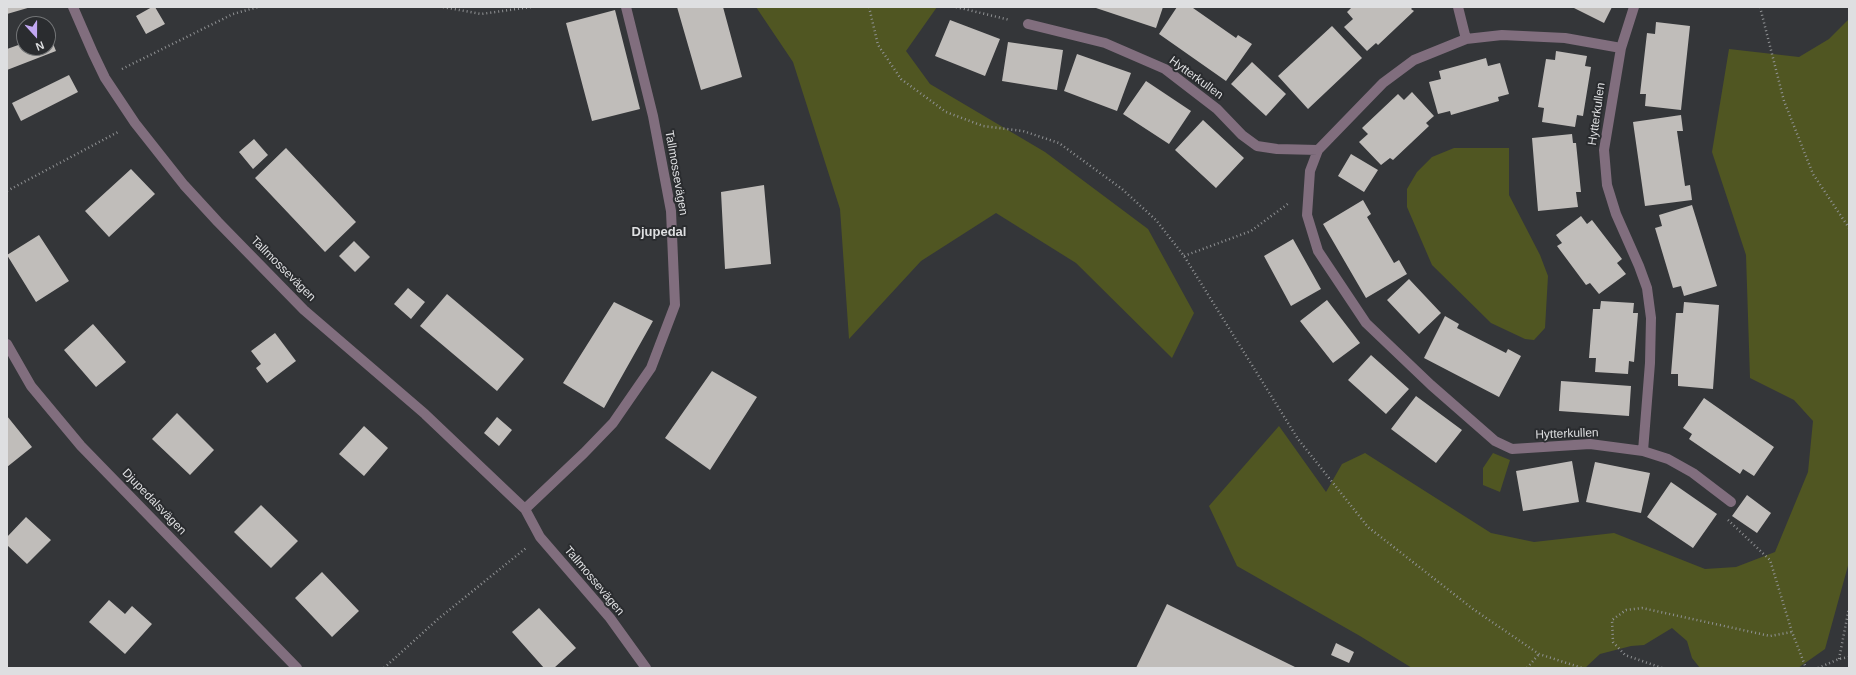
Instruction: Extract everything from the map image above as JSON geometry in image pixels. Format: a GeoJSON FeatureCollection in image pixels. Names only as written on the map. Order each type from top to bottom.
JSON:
{"type":"FeatureCollection","features":[{"type":"Feature","properties":{"kind":"street","name":"Tallmossevägen"},"geometry":{"type":"LineString","coordinates":[[73,7],[92,53],[105,78],[135,123],[184,185],[304,310],[425,414],[525,509],[540,537],[610,618],[646,668]]}},
{"type":"Feature","properties":{"kind":"street","name":"Tallmossevägen"},"geometry":{"type":"LineString","coordinates":[[525,509],[613,423],[651,368],[675,305],[671,211],[653,116],[626,7]]}},
{"type":"Feature","properties":{"kind":"street"},"geometry":{"type":"LineString","coordinates":[[1458,7],[1466,39]]}},
{"type":"Feature","properties":{"kind":"street","name":"Hytterkullen"},"geometry":{"type":"LineString","coordinates":[[1620,48],[1565,38],[1502,35],[1466,39],[1414,60],[1383,83],[1318,150],[1310,171],[1308,188],[1308,215],[1318,251],[1366,322],[1431,385],[1495,441],[1512,449],[1590,444],[1643,451],[1650,363],[1651,318],[1646,288],[1639,266],[1616,214],[1607,185],[1604,150],[1620,48],[1634,7]]}},
{"type":"Feature","properties":{"kind":"street","name":"Hytterkullen"},"geometry":{"type":"LineString","coordinates":[[1028,24],[1105,43],[1165,70],[1217,108],[1242,135],[1257,146],[1277,150],[1318,150]]}},
{"type":"Feature","properties":{"kind":"street","name":"Djupedalsvägen"},"geometry":{"type":"LineString","coordinates":[[7,344],[31,386],[81,446],[297,668]]}},
{"type":"Feature","properties":{"kind":"street"},"geometry":{"type":"LineString","coordinates":[[1643,451],[1668,459],[1693,473],[1731,502]]}},
{"type":"Feature","properties":{"kind":"path"},"geometry":{"type":"LineString","coordinates":[[105,78],[233,14],[258,7]]}},
{"type":"Feature","properties":{"kind":"path"},"geometry":{"type":"LineString","coordinates":[[443,7],[481,14],[531,7]]}},
{"type":"Feature","properties":{"kind":"path"},"geometry":{"type":"LineString","coordinates":[[869,7],[878,45],[901,79],[946,112],[983,126],[1023,131],[1059,143],[1122,189],[1156,220],[1184,256],[1298,439],[1368,528],[1473,609],[1539,654],[1582,668]]}},
{"type":"Feature","properties":{"kind":"path"},"geometry":{"type":"LineString","coordinates":[[956,7],[1028,24]]}},
{"type":"Feature","properties":{"kind":"path"},"geometry":{"type":"LineString","coordinates":[[1760,7],[1784,101],[1813,174],[1849,228]]}},
{"type":"Feature","properties":{"kind":"path"},"geometry":{"type":"LineString","coordinates":[[7,191],[135,123]]}},
{"type":"Feature","properties":{"kind":"path"},"geometry":{"type":"LineString","coordinates":[[1184,256],[1251,231],[1308,188]]}},
{"type":"Feature","properties":{"kind":"path"},"geometry":{"type":"LineString","coordinates":[[1731,502],[1728,521],[1770,560],[1792,632],[1806,668]]}},
{"type":"Feature","properties":{"kind":"path"},"geometry":{"type":"LineString","coordinates":[[384,668],[438,619],[540,537]]}},
{"type":"Feature","properties":{"kind":"path"},"geometry":{"type":"LineString","coordinates":[[1662,668],[1625,655],[1613,642],[1612,620],[1626,610],[1642,608],[1673,613],[1770,636],[1792,632]]}},
{"type":"Feature","properties":{"kind":"path"},"geometry":{"type":"LineString","coordinates":[[1839,659],[1849,608]]}},
{"type":"Feature","properties":{"kind":"path"},"geometry":{"type":"LineString","coordinates":[[1528,668],[1539,654]]}},
{"type":"Feature","properties":{"kind":"path"},"geometry":{"type":"LineString","coordinates":[[1818,668],[1839,659],[1849,657]]}},
{"type":"Feature","properties":{"kind":"green space"},"geometry":{"type":"Polygon","coordinates":[[[756,7],[937,7],[906,51],[930,84],[1045,152],[1148,229],[1194,313],[1172,358],[1076,263],[996,213],[921,261],[849,339],[840,209],[793,62],[756,7]]]}},
{"type":"Feature","properties":{"kind":"green space"},"geometry":{"type":"Polygon","coordinates":[[[1849,19],[1849,562],[1825,649],[1798,668],[1700,668],[1692,658],[1687,641],[1672,628],[1644,645],[1631,646],[1600,654],[1585,668],[1412,668],[1360,636],[1237,566],[1209,506],[1279,426],[1326,492],[1342,464],[1365,453],[1491,533],[1534,542],[1614,533],[1705,569],[1736,567],[1775,552],[1808,472],[1813,421],[1794,400],[1750,378],[1746,255],[1712,152],[1729,49],[1799,57],[1829,39],[1849,19]]]}},
{"type":"Feature","properties":{"kind":"green space"},"geometry":{"type":"Polygon","coordinates":[[[1454,148],[1509,148],[1509,195],[1540,255],[1548,276],[1545,328],[1534,340],[1525,339],[1491,323],[1432,265],[1407,207],[1407,189],[1417,172],[1432,157],[1454,148]]]}},
{"type":"Feature","properties":{"kind":"green space"},"geometry":{"type":"Polygon","coordinates":[[[1493,453],[1510,460],[1500,492],[1483,485],[1483,468],[1493,453]]]}},
{"type":"Feature","properties":{"kind":"building"},"geometry":{"type":"Polygon","coordinates":[[[7,7],[31,7],[7,14],[7,7]]]}},
{"type":"Feature","properties":{"kind":"building"},"geometry":{"type":"Polygon","coordinates":[[[152,7],[155,7],[165,24],[146,34],[136,16],[152,7]]]}},
{"type":"Feature","properties":{"kind":"building"},"geometry":{"type":"Polygon","coordinates":[[[677,7],[723,7],[742,77],[701,90],[677,7]]]}},
{"type":"Feature","properties":{"kind":"building"},"geometry":{"type":"Polygon","coordinates":[[[1093,7],[1163,7],[1156,28],[1093,7]]]}},
{"type":"Feature","properties":{"kind":"building"},"geometry":{"type":"Polygon","coordinates":[[[1177,7],[1194,7],[1193,8],[1236,38],[1238,35],[1252,44],[1226,81],[1159,34],[1177,7]]]}},
{"type":"Feature","properties":{"kind":"building"},"geometry":{"type":"Polygon","coordinates":[[[1352,7],[1413,7],[1411,9],[1414,11],[1378,45],[1376,43],[1367,51],[1344,27],[1353,19],[1347,12],[1352,7]]]}},
{"type":"Feature","properties":{"kind":"building"},"geometry":{"type":"Polygon","coordinates":[[[1572,7],[1612,7],[1604,23],[1572,7]]]}},
{"type":"Feature","properties":{"kind":"building"},"geometry":{"type":"Polygon","coordinates":[[[615,10],[640,109],[592,121],[566,23],[615,10]]]}},
{"type":"Feature","properties":{"kind":"building"},"geometry":{"type":"Polygon","coordinates":[[[950,20],[1000,39],[985,76],[935,56],[950,20]]]}},
{"type":"Feature","properties":{"kind":"building"},"geometry":{"type":"Polygon","coordinates":[[[1656,22],[1690,26],[1681,110],[1645,106],[1646,94],[1640,94],[1647,33],[1655,34],[1656,22]]]}},
{"type":"Feature","properties":{"kind":"building"},"geometry":{"type":"Polygon","coordinates":[[[1332,26],[1362,58],[1308,109],[1278,76],[1332,26]]]}},
{"type":"Feature","properties":{"kind":"building"},"geometry":{"type":"Polygon","coordinates":[[[1008,42],[1063,50],[1057,90],[1002,81],[1008,42]]]}},
{"type":"Feature","properties":{"kind":"building"},"geometry":{"type":"Polygon","coordinates":[[[16,46],[16,56],[43,56],[7,70],[7,49],[16,46]]]}},
{"type":"Feature","properties":{"kind":"building"},"geometry":{"type":"Polygon","coordinates":[[[1556,51],[1587,56],[1585,66],[1591,67],[1583,116],[1577,115],[1575,127],[1542,122],[1544,108],[1538,107],[1546,59],[1555,60],[1556,51]]]}},
{"type":"Feature","properties":{"kind":"building"},"geometry":{"type":"Polygon","coordinates":[[[1077,54],[1131,73],[1117,111],[1064,91],[1077,54]]]}},
{"type":"Feature","properties":{"kind":"building"},"geometry":{"type":"Polygon","coordinates":[[[1486,58],[1488,66],[1500,63],[1509,94],[1498,97],[1499,101],[1451,115],[1450,111],[1438,114],[1429,82],[1441,79],[1439,71],[1486,58]]]}},
{"type":"Feature","properties":{"kind":"building"},"geometry":{"type":"Polygon","coordinates":[[[1252,62],[1286,94],[1266,116],[1231,84],[1252,62]]]}},
{"type":"Feature","properties":{"kind":"building"},"geometry":{"type":"Polygon","coordinates":[[[69,75],[78,92],[21,121],[12,103],[69,75]]]}},
{"type":"Feature","properties":{"kind":"building"},"geometry":{"type":"Polygon","coordinates":[[[1146,81],[1191,111],[1169,144],[1123,114],[1146,81]]]}},
{"type":"Feature","properties":{"kind":"building"},"geometry":{"type":"Polygon","coordinates":[[[1412,92],[1434,116],[1426,123],[1429,126],[1393,160],[1390,158],[1381,165],[1359,142],[1368,134],[1362,128],[1398,94],[1404,100],[1412,92]]]}},
{"type":"Feature","properties":{"kind":"building"},"geometry":{"type":"Polygon","coordinates":[[[1681,115],[1683,131],[1677,131],[1685,186],[1690,185],[1692,200],[1645,206],[1633,122],[1681,115]]]}},
{"type":"Feature","properties":{"kind":"building"},"geometry":{"type":"Polygon","coordinates":[[[1203,120],[1244,158],[1216,188],[1175,150],[1203,120]]]}},
{"type":"Feature","properties":{"kind":"building"},"geometry":{"type":"Polygon","coordinates":[[[1572,134],[1573,143],[1576,143],[1581,192],[1576,192],[1578,207],[1538,211],[1532,138],[1572,134]]]}},
{"type":"Feature","properties":{"kind":"building"},"geometry":{"type":"Polygon","coordinates":[[[254,139],[268,155],[253,169],[239,152],[254,139]]]}},
{"type":"Feature","properties":{"kind":"building"},"geometry":{"type":"Polygon","coordinates":[[[286,148],[356,222],[325,252],[255,178],[286,148]]]}},
{"type":"Feature","properties":{"kind":"building"},"geometry":{"type":"Polygon","coordinates":[[[1351,154],[1378,170],[1364,192],[1338,176],[1351,154]]]}},
{"type":"Feature","properties":{"kind":"building"},"geometry":{"type":"Polygon","coordinates":[[[131,169],[155,194],[109,237],[85,211],[131,169]]]}},
{"type":"Feature","properties":{"kind":"building"},"geometry":{"type":"Polygon","coordinates":[[[764,185],[771,264],[725,269],[721,192],[764,185]]]}},
{"type":"Feature","properties":{"kind":"building"},"geometry":{"type":"Polygon","coordinates":[[[1363,200],[1371,214],[1367,217],[1394,263],[1399,260],[1407,274],[1366,298],[1323,224],[1363,200]]]}},
{"type":"Feature","properties":{"kind":"building"},"geometry":{"type":"Polygon","coordinates":[[[1692,205],[1717,286],[1684,296],[1681,286],[1673,288],[1655,228],[1662,226],[1659,215],[1692,205]]]}},
{"type":"Feature","properties":{"kind":"building"},"geometry":{"type":"Polygon","coordinates":[[[1581,216],[1587,224],[1592,220],[1622,259],[1617,263],[1626,274],[1599,294],[1590,283],[1586,285],[1557,246],[1562,243],[1556,235],[1581,216]]]}},
{"type":"Feature","properties":{"kind":"building"},"geometry":{"type":"Polygon","coordinates":[[[39,235],[69,281],[36,302],[7,255],[39,235]]]}},
{"type":"Feature","properties":{"kind":"building"},"geometry":{"type":"Polygon","coordinates":[[[1293,239],[1321,289],[1291,306],[1264,256],[1293,239]]]}},
{"type":"Feature","properties":{"kind":"building"},"geometry":{"type":"Polygon","coordinates":[[[354,241],[370,257],[355,272],[339,256],[354,241]]]}},
{"type":"Feature","properties":{"kind":"building"},"geometry":{"type":"Polygon","coordinates":[[[1409,279],[1441,313],[1419,334],[1387,300],[1409,279]]]}},
{"type":"Feature","properties":{"kind":"building"},"geometry":{"type":"Polygon","coordinates":[[[408,288],[425,302],[411,319],[394,304],[408,288]]]}},
{"type":"Feature","properties":{"kind":"building"},"geometry":{"type":"Polygon","coordinates":[[[447,294],[524,359],[497,391],[420,326],[447,294]]]}},
{"type":"Feature","properties":{"kind":"building"},"geometry":{"type":"Polygon","coordinates":[[[1327,300],[1360,343],[1333,363],[1300,321],[1327,300]]]}},
{"type":"Feature","properties":{"kind":"building"},"geometry":{"type":"Polygon","coordinates":[[[1601,301],[1634,303],[1633,313],[1638,313],[1634,362],[1629,361],[1628,374],[1595,372],[1596,358],[1589,358],[1593,309],[1600,309],[1601,301]]]}},
{"type":"Feature","properties":{"kind":"building"},"geometry":{"type":"Polygon","coordinates":[[[614,302],[653,321],[604,408],[563,383],[614,302]]]}},
{"type":"Feature","properties":{"kind":"building"},"geometry":{"type":"Polygon","coordinates":[[[1684,302],[1719,305],[1713,389],[1678,386],[1678,374],[1671,374],[1676,313],[1683,313],[1684,302]]]}},
{"type":"Feature","properties":{"kind":"building"},"geometry":{"type":"Polygon","coordinates":[[[1445,316],[1459,324],[1457,328],[1506,353],[1508,349],[1521,356],[1499,397],[1424,358],[1445,316]]]}},
{"type":"Feature","properties":{"kind":"building"},"geometry":{"type":"Polygon","coordinates":[[[93,324],[126,362],[96,387],[64,350],[93,324]]]}},
{"type":"Feature","properties":{"kind":"building"},"geometry":{"type":"Polygon","coordinates":[[[275,333],[296,361],[267,383],[256,368],[261,364],[251,351],[275,333]]]}},
{"type":"Feature","properties":{"kind":"building"},"geometry":{"type":"Polygon","coordinates":[[[1371,355],[1409,389],[1386,414],[1348,380],[1371,355]]]}},
{"type":"Feature","properties":{"kind":"building"},"geometry":{"type":"Polygon","coordinates":[[[712,371],[757,397],[710,470],[665,438],[712,371]]]}},
{"type":"Feature","properties":{"kind":"building"},"geometry":{"type":"Polygon","coordinates":[[[1561,381],[1631,386],[1629,416],[1559,411],[1561,381]]]}},
{"type":"Feature","properties":{"kind":"building"},"geometry":{"type":"Polygon","coordinates":[[[1416,396],[1462,430],[1436,463],[1391,429],[1416,396]]]}},
{"type":"Feature","properties":{"kind":"building"},"geometry":{"type":"Polygon","coordinates":[[[1704,398],[1774,447],[1754,476],[1743,469],[1740,474],[1689,439],[1692,434],[1683,428],[1704,398]]]}},
{"type":"Feature","properties":{"kind":"building"},"geometry":{"type":"Polygon","coordinates":[[[177,413],[214,450],[190,475],[152,439],[177,413]]]}},
{"type":"Feature","properties":{"kind":"building"},"geometry":{"type":"Polygon","coordinates":[[[7,416],[32,447],[7,467],[7,416]]]}},
{"type":"Feature","properties":{"kind":"building"},"geometry":{"type":"Polygon","coordinates":[[[497,417],[512,430],[499,446],[484,433],[497,417]]]}},
{"type":"Feature","properties":{"kind":"building"},"geometry":{"type":"Polygon","coordinates":[[[364,426],[388,448],[364,476],[339,454],[364,426]]]}},
{"type":"Feature","properties":{"kind":"building"},"geometry":{"type":"Polygon","coordinates":[[[1572,461],[1579,502],[1523,511],[1516,471],[1572,461]]]}},
{"type":"Feature","properties":{"kind":"building"},"geometry":{"type":"Polygon","coordinates":[[[1595,462],[1650,473],[1641,513],[1586,502],[1595,462]]]}},
{"type":"Feature","properties":{"kind":"building"},"geometry":{"type":"Polygon","coordinates":[[[1671,482],[1717,514],[1693,548],[1647,517],[1671,482]]]}},
{"type":"Feature","properties":{"kind":"building"},"geometry":{"type":"Polygon","coordinates":[[[1747,495],[1771,513],[1757,533],[1732,516],[1747,495]]]}},
{"type":"Feature","properties":{"kind":"building"},"geometry":{"type":"Polygon","coordinates":[[[261,505],[298,541],[271,568],[234,532],[261,505]]]}},
{"type":"Feature","properties":{"kind":"building"},"geometry":{"type":"Polygon","coordinates":[[[26,517],[51,540],[27,564],[7,545],[7,537],[26,517]]]}},
{"type":"Feature","properties":{"kind":"building"},"geometry":{"type":"Polygon","coordinates":[[[322,572],[359,611],[332,637],[295,598],[322,572]]]}},
{"type":"Feature","properties":{"kind":"building"},"geometry":{"type":"Polygon","coordinates":[[[109,600],[125,614],[132,606],[152,624],[125,654],[89,622],[109,600]]]}},
{"type":"Feature","properties":{"kind":"building"},"geometry":{"type":"Polygon","coordinates":[[[1167,604],[1297,668],[1136,668],[1167,604]]]}},
{"type":"Feature","properties":{"kind":"building"},"geometry":{"type":"Polygon","coordinates":[[[539,608],[576,648],[554,668],[544,668],[512,632],[539,608]]]}},
{"type":"Feature","properties":{"kind":"building"},"geometry":{"type":"Polygon","coordinates":[[[1336,643],[1354,652],[1349,663],[1331,655],[1336,643]]]}},
{"type":"Feature","properties":{"kind":"district","name":"Djupedal"},"geometry":{"type":"Point","coordinates":[659,232]}}]}
